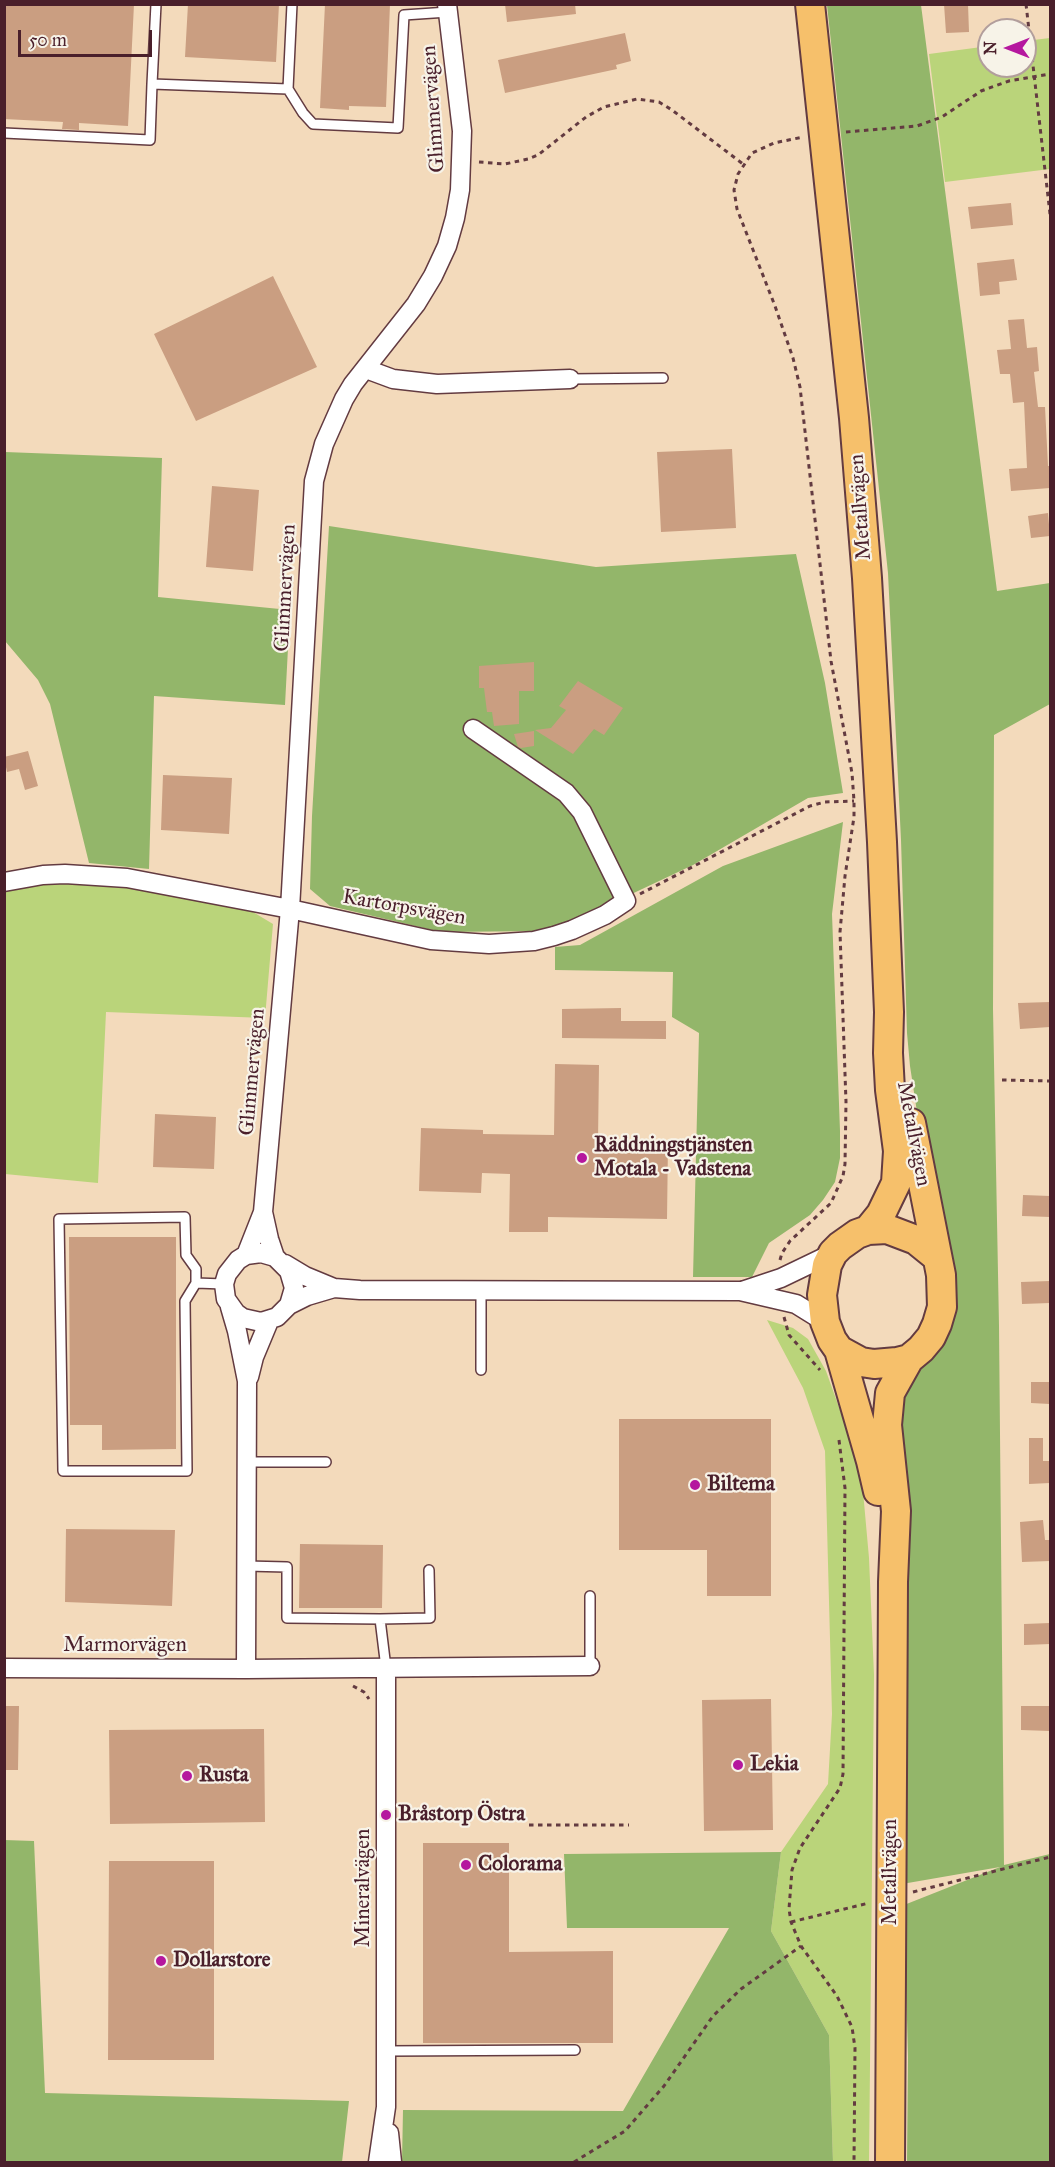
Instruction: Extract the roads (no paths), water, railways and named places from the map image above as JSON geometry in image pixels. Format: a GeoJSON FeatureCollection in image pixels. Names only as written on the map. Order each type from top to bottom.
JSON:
{"type":"FeatureCollection","features":[{"type":"Feature","properties":{"kind":"main road","name":"Metallvägen"},"geometry":{"type":"LineString","coordinates":[[810,4],[855,430],[868,600],[889,1012],[889,1081],[898,1167],[896,1183],[888,1200],[881,1214],[868,1230]]}},
{"type":"Feature","properties":{"kind":"main road","name":"Metallvägen"},"geometry":{"type":"LineString","coordinates":[[889,1012],[937,1257]]}},
{"type":"Feature","properties":{"kind":"main road"},"geometry":{"type":"LineString","coordinates":[[868,1230],[896,1231],[916,1240],[937,1257],[943,1291],[942,1307],[937,1324],[926,1343],[909,1359],[874,1364],[861,1362],[839,1350],[825,1322],[822,1295],[824,1279],[833,1253],[847,1240],[868,1230]]}},
{"type":"Feature","properties":{"kind":"main road","name":"Metallvägen"},"geometry":{"type":"LineString","coordinates":[[839,1350],[871,1461],[883,1515],[893,1582]]}},
{"type":"Feature","properties":{"kind":"main road","name":"Metallvägen"},"geometry":{"type":"LineString","coordinates":[[890,2163],[893,1582],[896,1511],[887,1425],[890,1393],[909,1359]]}},
{"type":"Feature","properties":{"kind":"street","name":"Glimmervägen"},"geometry":{"type":"LineString","coordinates":[[289,1305],[294,1288],[289,1270],[280,1260],[268,1239],[263,1212],[290,909],[314,481],[324,444],[353,384],[416,304],[447,246],[455,218],[460,190],[462,131],[448,8]]}},
{"type":"Feature","properties":{"kind":"street"},"geometry":{"type":"LineString","coordinates":[[366,369],[393,379],[437,384],[570,379]]}},
{"type":"Feature","properties":{"kind":"street","name":"Kartorpsvägen"},"geometry":{"type":"LineString","coordinates":[[4,882],[65,874],[106,875],[290,909],[431,940],[489,944],[554,936],[605,915],[626,901],[587,821],[566,794],[473,729]]}},
{"type":"Feature","properties":{"kind":"street","name":"Glimmervägen"},"geometry":{"type":"LineString","coordinates":[[224,1284],[231,1266],[246,1255],[263,1212]]}},
{"type":"Feature","properties":{"kind":"street"},"geometry":{"type":"LineString","coordinates":[[246,1255],[261,1252],[280,1260],[305,1276],[334,1288]]}},
{"type":"Feature","properties":{"kind":"street"},"geometry":{"type":"LineString","coordinates":[[740,1291],[781,1278],[833,1253]]}},
{"type":"Feature","properties":{"kind":"street"},"geometry":{"type":"LineString","coordinates":[[224,1284],[224,1292],[237,1331],[248,1381],[246,1669],[590,1666]]}},
{"type":"Feature","properties":{"kind":"street"},"geometry":{"type":"LineString","coordinates":[[230,1307],[236,1313],[252,1321],[269,1320],[284,1312],[289,1305],[307,1296],[334,1288],[481,1291],[740,1291],[783,1300],[807,1309],[825,1322]]}},
{"type":"Feature","properties":{"kind":"street"},"geometry":{"type":"LineString","coordinates":[[248,1381],[254,1357],[269,1320]]}},
{"type":"Feature","properties":{"kind":"street","name":"Marmorvägen"},"geometry":{"type":"LineString","coordinates":[[4,1668],[246,1669]]}},
{"type":"Feature","properties":{"kind":"street","name":"Mineralvägen"},"geometry":{"type":"LineString","coordinates":[[386,1668],[386,2108],[392,2163]]}},
{"type":"Feature","properties":{"kind":"street","name":"Mineralvägen"},"geometry":{"type":"LineString","coordinates":[[378,2163],[386,2108]]}},
{"type":"Feature","properties":{"kind":"lane"},"geometry":{"type":"LineString","coordinates":[[4,132],[150,140],[156,4]]}},
{"type":"Feature","properties":{"kind":"lane"},"geometry":{"type":"LineString","coordinates":[[292,4],[288,89],[313,124],[398,128],[404,4]]}},
{"type":"Feature","properties":{"kind":"lane"},"geometry":{"type":"LineString","coordinates":[[404,15],[448,8]]}},
{"type":"Feature","properties":{"kind":"lane"},"geometry":{"type":"LineString","coordinates":[[152,84],[288,89]]}},
{"type":"Feature","properties":{"kind":"lane"},"geometry":{"type":"LineString","coordinates":[[570,379],[663,378]]}},
{"type":"Feature","properties":{"kind":"lane"},"geometry":{"type":"LineString","coordinates":[[185,1217],[186,1255],[196,1269],[196,1283],[185,1301],[187,1471],[63,1470],[59,1218],[185,1217]]}},
{"type":"Feature","properties":{"kind":"lane"},"geometry":{"type":"LineString","coordinates":[[196,1283],[224,1284]]}},
{"type":"Feature","properties":{"kind":"lane"},"geometry":{"type":"LineString","coordinates":[[481,1291],[481,1370]]}},
{"type":"Feature","properties":{"kind":"lane"},"geometry":{"type":"LineString","coordinates":[[247,1462],[326,1462]]}},
{"type":"Feature","properties":{"kind":"lane"},"geometry":{"type":"LineString","coordinates":[[246,1566],[287,1567],[287,1618],[430,1618],[429,1570]]}},
{"type":"Feature","properties":{"kind":"lane"},"geometry":{"type":"LineString","coordinates":[[590,1596],[590,1666]]}},
{"type":"Feature","properties":{"kind":"lane"},"geometry":{"type":"LineString","coordinates":[[380,1619],[386,1668]]}},
{"type":"Feature","properties":{"kind":"lane"},"geometry":{"type":"LineString","coordinates":[[386,2051],[575,2050]]}},
{"type":"Feature","properties":{"kind":"place","name":"Räddningstjänsten Motala - Vadstena"},"geometry":{"type":"Point","coordinates":[582,1158]}},
{"type":"Feature","properties":{"kind":"place","name":"Biltema"},"geometry":{"type":"Point","coordinates":[695,1485]}},
{"type":"Feature","properties":{"kind":"place","name":"Lekia"},"geometry":{"type":"Point","coordinates":[738,1765]}},
{"type":"Feature","properties":{"kind":"place","name":"Rusta"},"geometry":{"type":"Point","coordinates":[187,1776]}},
{"type":"Feature","properties":{"kind":"place","name":"Bråstorp Östra"},"geometry":{"type":"Point","coordinates":[386,1815]}},
{"type":"Feature","properties":{"kind":"place","name":"Colorama"},"geometry":{"type":"Point","coordinates":[466,1865]}},
{"type":"Feature","properties":{"kind":"place","name":"Dollarstore"},"geometry":{"type":"Point","coordinates":[161,1961]}}]}
